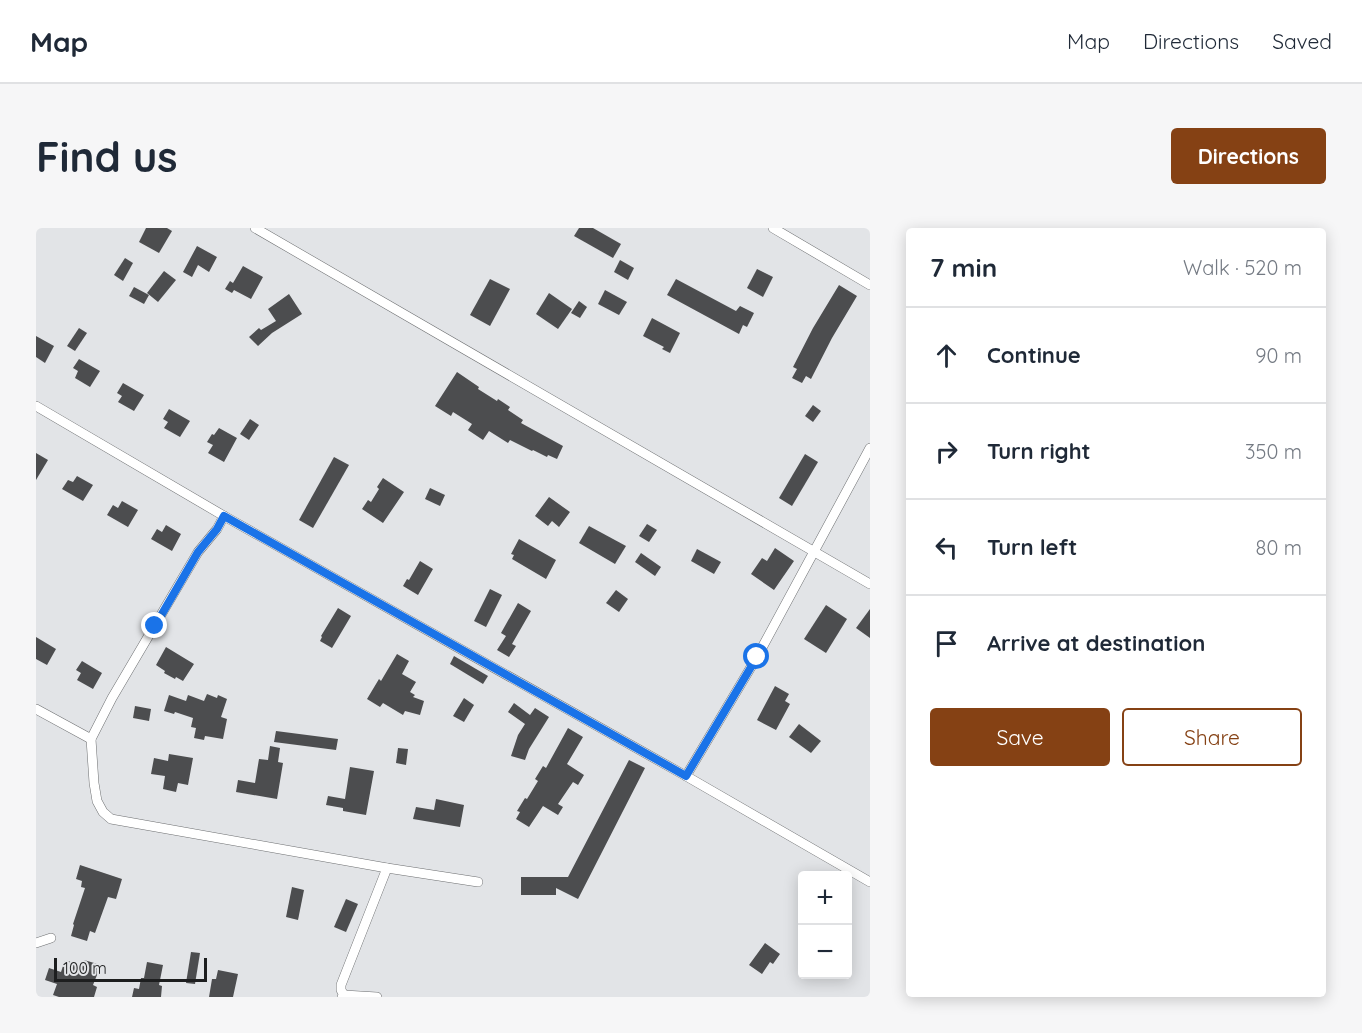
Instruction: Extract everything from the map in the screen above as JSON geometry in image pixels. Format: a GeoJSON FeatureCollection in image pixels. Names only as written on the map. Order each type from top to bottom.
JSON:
{"type":"FeatureCollection","features":[{"type":"Feature","properties":{"kind":"street"},"geometry":{"type":"LineString","coordinates":[[255,228],[870,584]]}},
{"type":"Feature","properties":{"kind":"street"},"geometry":{"type":"LineString","coordinates":[[773,228],[870,285]]}},
{"type":"Feature","properties":{"kind":"street"},"geometry":{"type":"LineString","coordinates":[[36,406],[224,516],[870,882]]}},
{"type":"Feature","properties":{"kind":"street"},"geometry":{"type":"LineString","coordinates":[[686,776],[757,657],[870,448]]}},
{"type":"Feature","properties":{"kind":"street"},"geometry":{"type":"LineString","coordinates":[[224,516],[217,529],[198,552],[91,739],[94,783],[97,801],[103,812],[111,819],[477,882]]}},
{"type":"Feature","properties":{"kind":"street"},"geometry":{"type":"LineString","coordinates":[[36,709],[91,739]]}},
{"type":"Feature","properties":{"kind":"street"},"geometry":{"type":"LineString","coordinates":[[377,997],[343,996],[341,985],[387,868]]}},
{"type":"Feature","properties":{"kind":"street"},"geometry":{"type":"LineString","coordinates":[[36,943],[51,938]]}},
{"type":"Feature","properties":{"kind":"building"},"geometry":{"type":"Polygon","coordinates":[[[146,228],[167,228],[172,231],[159,253],[139,242],[146,228]]]}},
{"type":"Feature","properties":{"kind":"building"},"geometry":{"type":"Polygon","coordinates":[[[579,228],[593,228],[621,244],[613,258],[574,236],[579,228]]]}},
{"type":"Feature","properties":{"kind":"building"},"geometry":{"type":"Polygon","coordinates":[[[197,246],[217,257],[209,272],[198,265],[192,277],[183,272],[197,246]]]}},
{"type":"Feature","properties":{"kind":"building"},"geometry":{"type":"Polygon","coordinates":[[[125,258],[133,263],[123,281],[114,275],[125,258]]]}},
{"type":"Feature","properties":{"kind":"building"},"geometry":{"type":"Polygon","coordinates":[[[620,260],[634,268],[628,280],[614,272],[620,260]]]}},
{"type":"Feature","properties":{"kind":"building"},"geometry":{"type":"Polygon","coordinates":[[[243,266],[263,277],[251,299],[234,290],[232,293],[225,289],[230,281],[233,283],[243,266]]]}},
{"type":"Feature","properties":{"kind":"building"},"geometry":{"type":"Polygon","coordinates":[[[757,269],[773,277],[763,297],[747,288],[757,269]]]}},
{"type":"Feature","properties":{"kind":"building"},"geometry":{"type":"Polygon","coordinates":[[[164,271],[176,280],[158,302],[147,293],[164,271]]]}},
{"type":"Feature","properties":{"kind":"building"},"geometry":{"type":"Polygon","coordinates":[[[490,279],[510,289],[490,326],[470,315],[490,279]]]}},
{"type":"Feature","properties":{"kind":"building"},"geometry":{"type":"Polygon","coordinates":[[[676,279],[736,311],[740,306],[754,313],[747,327],[743,325],[739,334],[667,295],[676,279]]]}},
{"type":"Feature","properties":{"kind":"building"},"geometry":{"type":"Polygon","coordinates":[[[839,285],[857,296],[811,379],[806,376],[802,383],[792,378],[797,369],[793,367],[839,285]]]}},
{"type":"Feature","properties":{"kind":"building"},"geometry":{"type":"Polygon","coordinates":[[[134,287],[149,295],[144,304],[129,296],[134,287]]]}},
{"type":"Feature","properties":{"kind":"building"},"geometry":{"type":"Polygon","coordinates":[[[605,290],[627,302],[619,315],[598,304],[605,290]]]}},
{"type":"Feature","properties":{"kind":"building"},"geometry":{"type":"Polygon","coordinates":[[[549,293],[572,309],[558,329],[536,314],[549,293]]]}},
{"type":"Feature","properties":{"kind":"building"},"geometry":{"type":"Polygon","coordinates":[[[289,294],[302,314],[272,333],[258,346],[249,337],[259,328],[261,330],[276,321],[268,309],[289,294]]]}},
{"type":"Feature","properties":{"kind":"building"},"geometry":{"type":"Polygon","coordinates":[[[579,301],[587,307],[580,318],[571,313],[579,301]]]}},
{"type":"Feature","properties":{"kind":"building"},"geometry":{"type":"Polygon","coordinates":[[[652,318],[680,333],[670,353],[662,349],[664,347],[643,336],[652,318]]]}},
{"type":"Feature","properties":{"kind":"building"},"geometry":{"type":"Polygon","coordinates":[[[79,328],[87,333],[75,351],[67,346],[79,328]]]}},
{"type":"Feature","properties":{"kind":"building"},"geometry":{"type":"Polygon","coordinates":[[[36,336],[54,346],[45,363],[36,357],[36,336]]]}},
{"type":"Feature","properties":{"kind":"building"},"geometry":{"type":"Polygon","coordinates":[[[79,359],[100,371],[90,387],[75,378],[78,371],[73,368],[79,359]]]}},
{"type":"Feature","properties":{"kind":"building"},"geometry":{"type":"Polygon","coordinates":[[[457,372],[479,387],[478,389],[510,407],[508,410],[523,420],[521,423],[563,446],[557,459],[532,451],[510,440],[508,443],[489,431],[483,440],[468,430],[472,424],[453,412],[451,416],[435,406],[457,372]]]}},
{"type":"Feature","properties":{"kind":"building"},"geometry":{"type":"Polygon","coordinates":[[[123,383],[144,395],[134,411],[118,402],[122,396],[117,393],[123,383]]]}},
{"type":"Feature","properties":{"kind":"building"},"geometry":{"type":"Polygon","coordinates":[[[813,405],[821,411],[813,422],[805,416],[813,405]]]}},
{"type":"Feature","properties":{"kind":"building"},"geometry":{"type":"Polygon","coordinates":[[[169,409],[190,421],[180,437],[164,428],[168,422],[163,419],[169,409]]]}},
{"type":"Feature","properties":{"kind":"building"},"geometry":{"type":"Polygon","coordinates":[[[250,419],[259,425],[249,440],[240,434],[250,419]]]}},
{"type":"Feature","properties":{"kind":"building"},"geometry":{"type":"Polygon","coordinates":[[[219,428],[237,438],[224,462],[208,453],[213,445],[207,442],[219,428]]]}},
{"type":"Feature","properties":{"kind":"building"},"geometry":{"type":"Polygon","coordinates":[[[36,453],[48,460],[36,480],[36,453]]]}},
{"type":"Feature","properties":{"kind":"building"},"geometry":{"type":"Polygon","coordinates":[[[805,454],[818,462],[792,506],[779,498],[805,454]]]}},
{"type":"Feature","properties":{"kind":"building"},"geometry":{"type":"Polygon","coordinates":[[[334,457],[349,465],[313,528],[299,520],[334,457]]]}},
{"type":"Feature","properties":{"kind":"building"},"geometry":{"type":"Polygon","coordinates":[[[77,476],[93,485],[83,501],[62,489],[68,480],[73,482],[77,476]]]}},
{"type":"Feature","properties":{"kind":"building"},"geometry":{"type":"Polygon","coordinates":[[[383,478],[404,492],[383,523],[362,509],[368,500],[371,502],[383,478]]]}},
{"type":"Feature","properties":{"kind":"building"},"geometry":{"type":"Polygon","coordinates":[[[430,488],[445,495],[440,506],[425,499],[430,488]]]}},
{"type":"Feature","properties":{"kind":"building"},"geometry":{"type":"Polygon","coordinates":[[[549,497],[570,512],[559,527],[552,521],[548,526],[535,516],[549,497]]]}},
{"type":"Feature","properties":{"kind":"building"},"geometry":{"type":"Polygon","coordinates":[[[122,501],[138,510],[128,527],[107,515],[113,505],[118,508],[122,501]]]}},
{"type":"Feature","properties":{"kind":"building"},"geometry":{"type":"Polygon","coordinates":[[[647,524],[657,530],[649,542],[639,536],[647,524]]]}},
{"type":"Feature","properties":{"kind":"building"},"geometry":{"type":"Polygon","coordinates":[[[166,525],[181,534],[172,551],[151,539],[157,529],[162,532],[166,525]]]}},
{"type":"Feature","properties":{"kind":"building"},"geometry":{"type":"Polygon","coordinates":[[[589,526],[626,546],[615,564],[579,543],[589,526]]]}},
{"type":"Feature","properties":{"kind":"building"},"geometry":{"type":"Polygon","coordinates":[[[519,539],[556,560],[546,579],[512,559],[514,555],[511,554],[519,539]]]}},
{"type":"Feature","properties":{"kind":"building"},"geometry":{"type":"Polygon","coordinates":[[[775,548],[794,561],[774,590],[751,574],[762,558],[767,561],[775,548]]]}},
{"type":"Feature","properties":{"kind":"building"},"geometry":{"type":"Polygon","coordinates":[[[697,549],[721,562],[714,574],[691,561],[697,549]]]}},
{"type":"Feature","properties":{"kind":"building"},"geometry":{"type":"Polygon","coordinates":[[[641,553],[661,567],[655,576],[635,562],[641,553]]]}},
{"type":"Feature","properties":{"kind":"building"},"geometry":{"type":"Polygon","coordinates":[[[420,561],[433,569],[418,595],[403,586],[420,561]]]}},
{"type":"Feature","properties":{"kind":"building"},"geometry":{"type":"Polygon","coordinates":[[[490,589],[502,595],[486,627],[474,621],[490,589]]]}},
{"type":"Feature","properties":{"kind":"building"},"geometry":{"type":"Polygon","coordinates":[[[616,590],[628,599],[619,612],[606,603],[616,590]]]}},
{"type":"Feature","properties":{"kind":"building"},"geometry":{"type":"Polygon","coordinates":[[[518,603],[531,611],[512,644],[516,646],[509,657],[497,650],[506,636],[501,633],[518,603]]]}},
{"type":"Feature","properties":{"kind":"building"},"geometry":{"type":"Polygon","coordinates":[[[826,605],[847,619],[826,653],[804,639],[826,605]]]}},
{"type":"Feature","properties":{"kind":"building"},"geometry":{"type":"Polygon","coordinates":[[[338,608],[351,616],[332,648],[320,641],[338,608]]]}},
{"type":"Feature","properties":{"kind":"building"},"geometry":{"type":"Polygon","coordinates":[[[870,609],[870,638],[856,628],[870,609]]]}},
{"type":"Feature","properties":{"kind":"building"},"geometry":{"type":"Polygon","coordinates":[[[36,637],[56,649],[47,665],[36,659],[36,637]]]}},
{"type":"Feature","properties":{"kind":"building"},"geometry":{"type":"Polygon","coordinates":[[[166,647],[194,664],[183,681],[164,673],[165,671],[156,665],[166,647]]]}},
{"type":"Feature","properties":{"kind":"building"},"geometry":{"type":"Polygon","coordinates":[[[397,654],[409,661],[402,674],[416,682],[410,692],[415,695],[413,697],[424,701],[420,715],[405,711],[403,715],[383,703],[380,707],[367,699],[397,654]]]}},
{"type":"Feature","properties":{"kind":"building"},"geometry":{"type":"Polygon","coordinates":[[[454,656],[488,676],[483,684],[450,664],[454,656]]]}},
{"type":"Feature","properties":{"kind":"building"},"geometry":{"type":"Polygon","coordinates":[[[82,661],[102,673],[93,689],[77,680],[81,673],[76,670],[82,661]]]}},
{"type":"Feature","properties":{"kind":"building"},"geometry":{"type":"Polygon","coordinates":[[[775,686],[789,694],[785,701],[790,704],[776,730],[757,720],[775,686]]]}},
{"type":"Feature","properties":{"kind":"building"},"geometry":{"type":"Polygon","coordinates":[[[207,694],[227,699],[221,717],[227,719],[223,739],[205,736],[204,740],[194,738],[196,728],[191,727],[193,718],[164,711],[169,695],[186,701],[188,695],[204,701],[207,694]]]}},
{"type":"Feature","properties":{"kind":"building"},"geometry":{"type":"Polygon","coordinates":[[[464,698],[474,705],[464,722],[453,716],[464,698]]]}},
{"type":"Feature","properties":{"kind":"building"},"geometry":{"type":"Polygon","coordinates":[[[514,703],[530,715],[535,708],[549,717],[529,749],[525,760],[511,756],[518,735],[525,724],[508,712],[514,703]]]}},
{"type":"Feature","properties":{"kind":"building"},"geometry":{"type":"Polygon","coordinates":[[[135,706],[151,709],[149,721],[133,718],[135,706]]]}},
{"type":"Feature","properties":{"kind":"building"},"geometry":{"type":"Polygon","coordinates":[[[799,724],[821,741],[811,753],[789,737],[799,724]]]}},
{"type":"Feature","properties":{"kind":"building"},"geometry":{"type":"Polygon","coordinates":[[[568,728],[583,737],[567,764],[584,775],[578,785],[573,782],[558,804],[563,807],[558,815],[543,806],[529,827],[516,819],[520,812],[517,811],[525,798],[527,799],[538,781],[535,779],[543,766],[546,768],[568,728]]]}},
{"type":"Feature","properties":{"kind":"building"},"geometry":{"type":"Polygon","coordinates":[[[276,731],[338,739],[336,750],[274,742],[276,731]]]}},
{"type":"Feature","properties":{"kind":"building"},"geometry":{"type":"Polygon","coordinates":[[[270,746],[280,748],[278,762],[283,763],[277,799],[236,792],[238,780],[255,783],[259,759],[268,760],[270,746]]]}},
{"type":"Feature","properties":{"kind":"building"},"geometry":{"type":"Polygon","coordinates":[[[398,748],[408,749],[406,765],[396,763],[398,748]]]}},
{"type":"Feature","properties":{"kind":"building"},"geometry":{"type":"Polygon","coordinates":[[[169,754],[193,758],[188,785],[178,783],[176,792],[163,789],[165,776],[151,774],[154,758],[168,761],[169,754]]]}},
{"type":"Feature","properties":{"kind":"building"},"geometry":{"type":"Polygon","coordinates":[[[629,760],[645,768],[578,899],[556,888],[556,895],[521,895],[521,877],[568,877],[629,760]]]}},
{"type":"Feature","properties":{"kind":"building"},"geometry":{"type":"Polygon","coordinates":[[[350,767],[374,771],[366,815],[326,805],[328,796],[345,799],[350,767]]]}},
{"type":"Feature","properties":{"kind":"building"},"geometry":{"type":"Polygon","coordinates":[[[436,799],[464,805],[460,827],[413,819],[416,807],[434,810],[436,799]]]}},
{"type":"Feature","properties":{"kind":"building"},"geometry":{"type":"Polygon","coordinates":[[[80,865],[122,879],[116,899],[108,897],[95,933],[90,931],[87,941],[71,936],[85,888],[81,887],[82,881],[76,879],[80,865]]]}},
{"type":"Feature","properties":{"kind":"building"},"geometry":{"type":"Polygon","coordinates":[[[292,887],[304,890],[298,920],[286,917],[292,887]]]}},
{"type":"Feature","properties":{"kind":"building"},"geometry":{"type":"Polygon","coordinates":[[[346,899],[358,904],[346,932],[334,927],[346,899]]]}},
{"type":"Feature","properties":{"kind":"building"},"geometry":{"type":"Polygon","coordinates":[[[765,943],[780,954],[773,964],[770,962],[762,974],[749,965],[765,943]]]}},
{"type":"Feature","properties":{"kind":"building"},"geometry":{"type":"Polygon","coordinates":[[[191,952],[200,953],[195,984],[186,983],[191,952]]]}},
{"type":"Feature","properties":{"kind":"building"},"geometry":{"type":"Polygon","coordinates":[[[65,960],[84,966],[84,960],[101,965],[93,985],[97,987],[94,997],[53,995],[57,984],[45,980],[49,968],[61,972],[65,960]]]}},
{"type":"Feature","properties":{"kind":"building"},"geometry":{"type":"Polygon","coordinates":[[[147,962],[163,965],[159,985],[162,986],[161,997],[132,997],[134,988],[139,989],[141,978],[144,978],[147,962]]]}},
{"type":"Feature","properties":{"kind":"building"},"geometry":{"type":"Polygon","coordinates":[[[218,970],[238,974],[233,997],[209,997],[212,979],[216,979],[218,970]]]}},
{"type":"Feature","properties":{"kind":"route"},"geometry":{"type":"LineString","coordinates":[[155,626],[198,552],[217,529],[224,516],[686,776],[757,657]]}}]}
